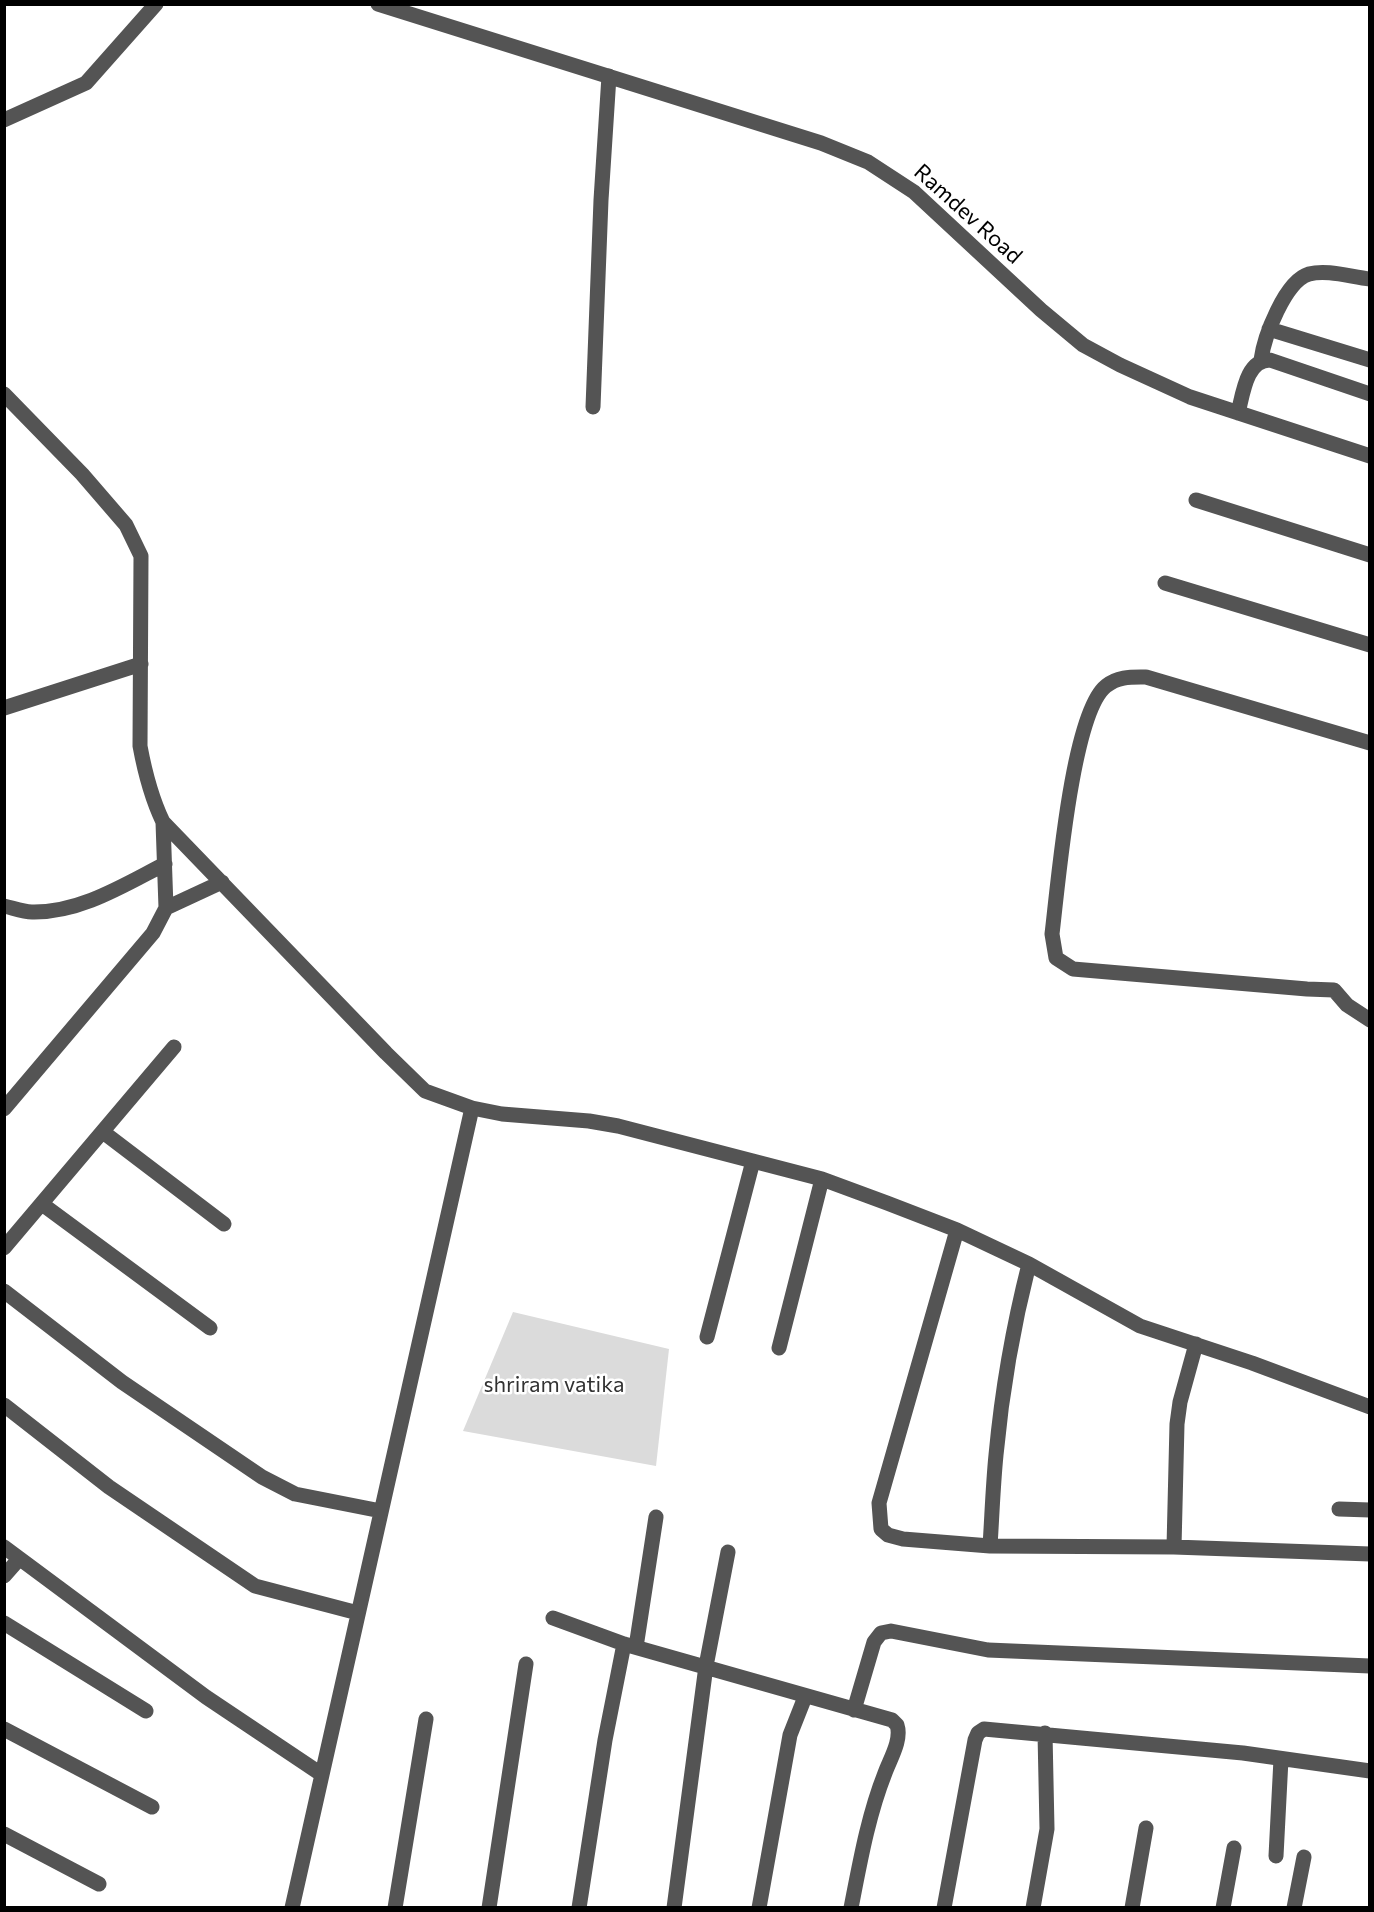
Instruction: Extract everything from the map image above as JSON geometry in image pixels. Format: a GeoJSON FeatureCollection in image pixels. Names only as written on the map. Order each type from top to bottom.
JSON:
{"type":"FeatureCollection","features":[{"type":"Feature","properties":{"kind":"street"},"geometry":{"type":"LineString","coordinates":[[4,120],[86,83],[156,4]]}},
{"type":"Feature","properties":{"kind":"street","name":"Ramdev Road"},"geometry":{"type":"LineString","coordinates":[[385,5],[821,143],[868,162],[914,192],[1041,310],[1083,345],[1120,366],[1190,397],[1370,456]]}},
{"type":"Feature","properties":{"kind":"street"},"geometry":{"type":"LineString","coordinates":[[593,407],[601,200],[609,76]]}},
{"type":"Feature","properties":{"kind":"street"},"geometry":{"type":"LineString","coordinates":[[1238,413],[1244,390],[1269,329],[1290,288],[1300,278],[1310,274],[1324,273],[1370,279]]}},
{"type":"Feature","properties":{"kind":"street"},"geometry":{"type":"LineString","coordinates":[[1269,329],[1370,360]]}},
{"type":"Feature","properties":{"kind":"street"},"geometry":{"type":"LineString","coordinates":[[1256,365],[1270,360],[1370,394]]}},
{"type":"Feature","properties":{"kind":"street"},"geometry":{"type":"LineString","coordinates":[[4,394],[82,474],[126,525],[141,556],[140,746],[151,793],[164,822],[425,1091],[472,1108],[502,1114],[590,1121],[618,1126],[822,1179],[957,1230],[1029,1264],[1140,1326],[1252,1363],[1370,1407]]}},
{"type":"Feature","properties":{"kind":"street"},"geometry":{"type":"LineString","coordinates":[[1196,500],[1370,555]]}},
{"type":"Feature","properties":{"kind":"street"},"geometry":{"type":"LineString","coordinates":[[1166,583],[1370,645]]}},
{"type":"Feature","properties":{"kind":"street"},"geometry":{"type":"LineString","coordinates":[[4,708],[141,664]]}},
{"type":"Feature","properties":{"kind":"street"},"geometry":{"type":"LineString","coordinates":[[1370,743],[1146,677],[1116,679],[1105,687],[1095,700],[1087,719],[1074,771],[1052,934],[1056,958],[1073,969],[1334,990],[1347,1005],[1370,1020]]}},
{"type":"Feature","properties":{"kind":"street"},"geometry":{"type":"LineString","coordinates":[[4,1109],[153,933],[166,908],[164,822]]}},
{"type":"Feature","properties":{"kind":"street"},"geometry":{"type":"LineString","coordinates":[[4,906],[31,912],[71,908],[96,899],[165,864]]}},
{"type":"Feature","properties":{"kind":"street"},"geometry":{"type":"LineString","coordinates":[[166,908],[222,882]]}},
{"type":"Feature","properties":{"kind":"street"},"geometry":{"type":"LineString","coordinates":[[4,1248],[174,1047]]}},
{"type":"Feature","properties":{"kind":"street"},"geometry":{"type":"LineString","coordinates":[[292,1908],[472,1108]]}},
{"type":"Feature","properties":{"kind":"street"},"geometry":{"type":"LineString","coordinates":[[103,1132],[224,1224]]}},
{"type":"Feature","properties":{"kind":"street"},"geometry":{"type":"LineString","coordinates":[[707,1337],[753,1161]]}},
{"type":"Feature","properties":{"kind":"street"},"geometry":{"type":"LineString","coordinates":[[779,1348],[822,1179]]}},
{"type":"Feature","properties":{"kind":"street"},"geometry":{"type":"LineString","coordinates":[[42,1204],[210,1328]]}},
{"type":"Feature","properties":{"kind":"street"},"geometry":{"type":"LineString","coordinates":[[957,1230],[879,1503],[881,1529],[888,1535],[903,1539],[990,1546],[1174,1547],[1370,1554]]}},
{"type":"Feature","properties":{"kind":"street"},"geometry":{"type":"LineString","coordinates":[[990,1546],[995,1455],[1003,1395],[1014,1327],[1029,1264]]}},
{"type":"Feature","properties":{"kind":"street"},"geometry":{"type":"LineString","coordinates":[[4,1291],[122,1382],[262,1477],[295,1494],[381,1511]]}},
{"type":"Feature","properties":{"kind":"street"},"geometry":{"type":"LineString","coordinates":[[1174,1547],[1177,1424],[1180,1402],[1196,1344]]}},
{"type":"Feature","properties":{"kind":"street"},"geometry":{"type":"LineString","coordinates":[[4,1405],[109,1487],[255,1586],[358,1613]]}},
{"type":"Feature","properties":{"kind":"street"},"geometry":{"type":"LineString","coordinates":[[1339,1509],[1370,1510]]}},
{"type":"Feature","properties":{"kind":"street"},"geometry":{"type":"LineString","coordinates":[[579,1908],[605,1740],[630,1645],[656,1517]]}},
{"type":"Feature","properties":{"kind":"street"},"geometry":{"type":"LineString","coordinates":[[4,1547],[206,1697],[321,1774]]}},
{"type":"Feature","properties":{"kind":"street"},"geometry":{"type":"LineString","coordinates":[[674,1908],[706,1666],[728,1552]]}},
{"type":"Feature","properties":{"kind":"street"},"geometry":{"type":"LineString","coordinates":[[4,1576],[19,1558]]}},
{"type":"Feature","properties":{"kind":"street"},"geometry":{"type":"LineString","coordinates":[[553,1618],[630,1645],[805,1697],[892,1720],[899,1730],[898,1737],[876,1797],[864,1842],[851,1908]]}},
{"type":"Feature","properties":{"kind":"street"},"geometry":{"type":"LineString","coordinates":[[4,1623],[146,1711]]}},
{"type":"Feature","properties":{"kind":"street"},"geometry":{"type":"LineString","coordinates":[[854,1710],[874,1642],[881,1633],[891,1631],[988,1650],[1370,1666]]}},
{"type":"Feature","properties":{"kind":"street"},"geometry":{"type":"LineString","coordinates":[[489,1908],[526,1664]]}},
{"type":"Feature","properties":{"kind":"street"},"geometry":{"type":"LineString","coordinates":[[759,1908],[790,1735],[805,1697]]}},
{"type":"Feature","properties":{"kind":"street"},"geometry":{"type":"LineString","coordinates":[[395,1908],[426,1719]]}},
{"type":"Feature","properties":{"kind":"street"},"geometry":{"type":"LineString","coordinates":[[944,1908],[970,1761],[978,1733],[984,1728],[1243,1753],[1370,1771]]}},
{"type":"Feature","properties":{"kind":"street"},"geometry":{"type":"LineString","coordinates":[[4,1729],[152,1807]]}},
{"type":"Feature","properties":{"kind":"street"},"geometry":{"type":"LineString","coordinates":[[1033,1908],[1047,1828],[1045,1733]]}},
{"type":"Feature","properties":{"kind":"street"},"geometry":{"type":"LineString","coordinates":[[1276,1856],[1281,1758]]}},
{"type":"Feature","properties":{"kind":"street"},"geometry":{"type":"LineString","coordinates":[[1132,1908],[1146,1828]]}},
{"type":"Feature","properties":{"kind":"street"},"geometry":{"type":"LineString","coordinates":[[4,1834],[99,1884]]}},
{"type":"Feature","properties":{"kind":"street"},"geometry":{"type":"LineString","coordinates":[[1223,1908],[1234,1848]]}},
{"type":"Feature","properties":{"kind":"street"},"geometry":{"type":"LineString","coordinates":[[1294,1908],[1304,1857]]}},
{"type":"Feature","properties":{"kind":"green space","name":"shriram vatika"},"geometry":{"type":"Polygon","coordinates":[[[513,1312],[669,1349],[656,1466],[463,1431],[513,1312]]]}}]}
